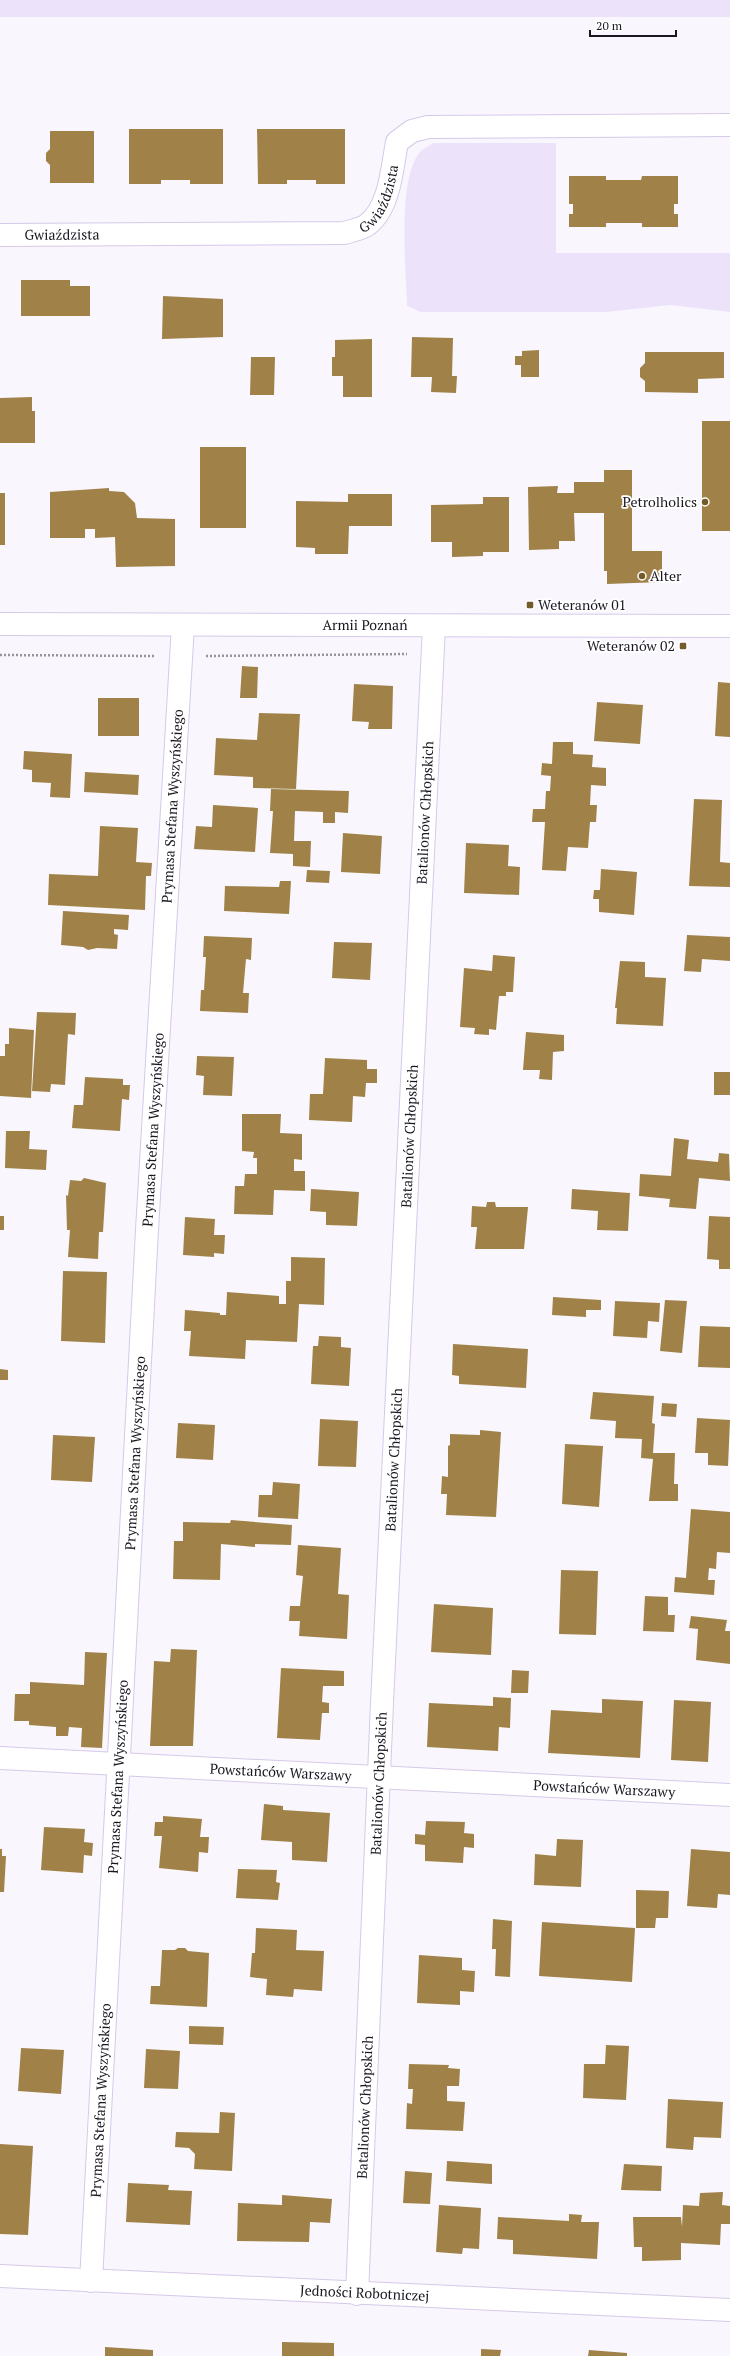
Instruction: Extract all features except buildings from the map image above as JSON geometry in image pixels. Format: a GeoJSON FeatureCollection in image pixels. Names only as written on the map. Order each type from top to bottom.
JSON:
{"type":"FeatureCollection","features":[{"type":"Feature","properties":{"kind":"street","name":"Gwiaździsta"},"geometry":{"type":"LineString","coordinates":[[0,235],[344,233],[367,225],[380,210],[389,182],[397,142],[412,131],[428,127],[730,125]]}},
{"type":"Feature","properties":{"kind":"street","name":"Armii Poznań"},"geometry":{"type":"LineString","coordinates":[[0,624],[730,626]]}},
{"type":"Feature","properties":{"kind":"street","name":"Prymasa Stefana Wyszyńskiego"},"geometry":{"type":"LineString","coordinates":[[91,2281],[120,1764],[147,1222],[183,625]]}},
{"type":"Feature","properties":{"kind":"street","name":"Batalionów Chłopskich"},"geometry":{"type":"LineString","coordinates":[[357,2294],[434,626]]}},
{"type":"Feature","properties":{"kind":"street","name":"Powstańców Warszawy"},"geometry":{"type":"LineString","coordinates":[[0,1758],[380,1776],[730,1795]]}},
{"type":"Feature","properties":{"kind":"street","name":"Jedności Robotniczej"},"geometry":{"type":"LineString","coordinates":[[0,2276],[357,2294],[730,2310]]}},
{"type":"Feature","properties":{"kind":"path"},"geometry":{"type":"LineString","coordinates":[[0,655],[181,656],[432,654]]}},
{"type":"Feature","properties":{"kind":"shaded area"},"geometry":{"type":"Polygon","coordinates":[[[0,0],[730,0],[730,17],[0,17],[0,0]]]}},
{"type":"Feature","properties":{"kind":"shaded area"},"geometry":{"type":"Polygon","coordinates":[[[433,143],[556,143],[556,253],[730,253],[730,312],[670,305],[607,312],[421,312],[407,306],[404,225],[408,182],[413,165],[420,152],[433,143]]]}},
{"type":"Feature","properties":{"kind":"place","name":"Petrolholics"},"geometry":{"type":"Point","coordinates":[705,502]}},
{"type":"Feature","properties":{"kind":"place","name":"Alter"},"geometry":{"type":"Point","coordinates":[642,576]}},
{"type":"Feature","properties":{"kind":"place","name":"Weteranów 01"},"geometry":{"type":"Point","coordinates":[530,605]}},
{"type":"Feature","properties":{"kind":"place","name":"Weteranów 02"},"geometry":{"type":"Point","coordinates":[683,646]}}]}
